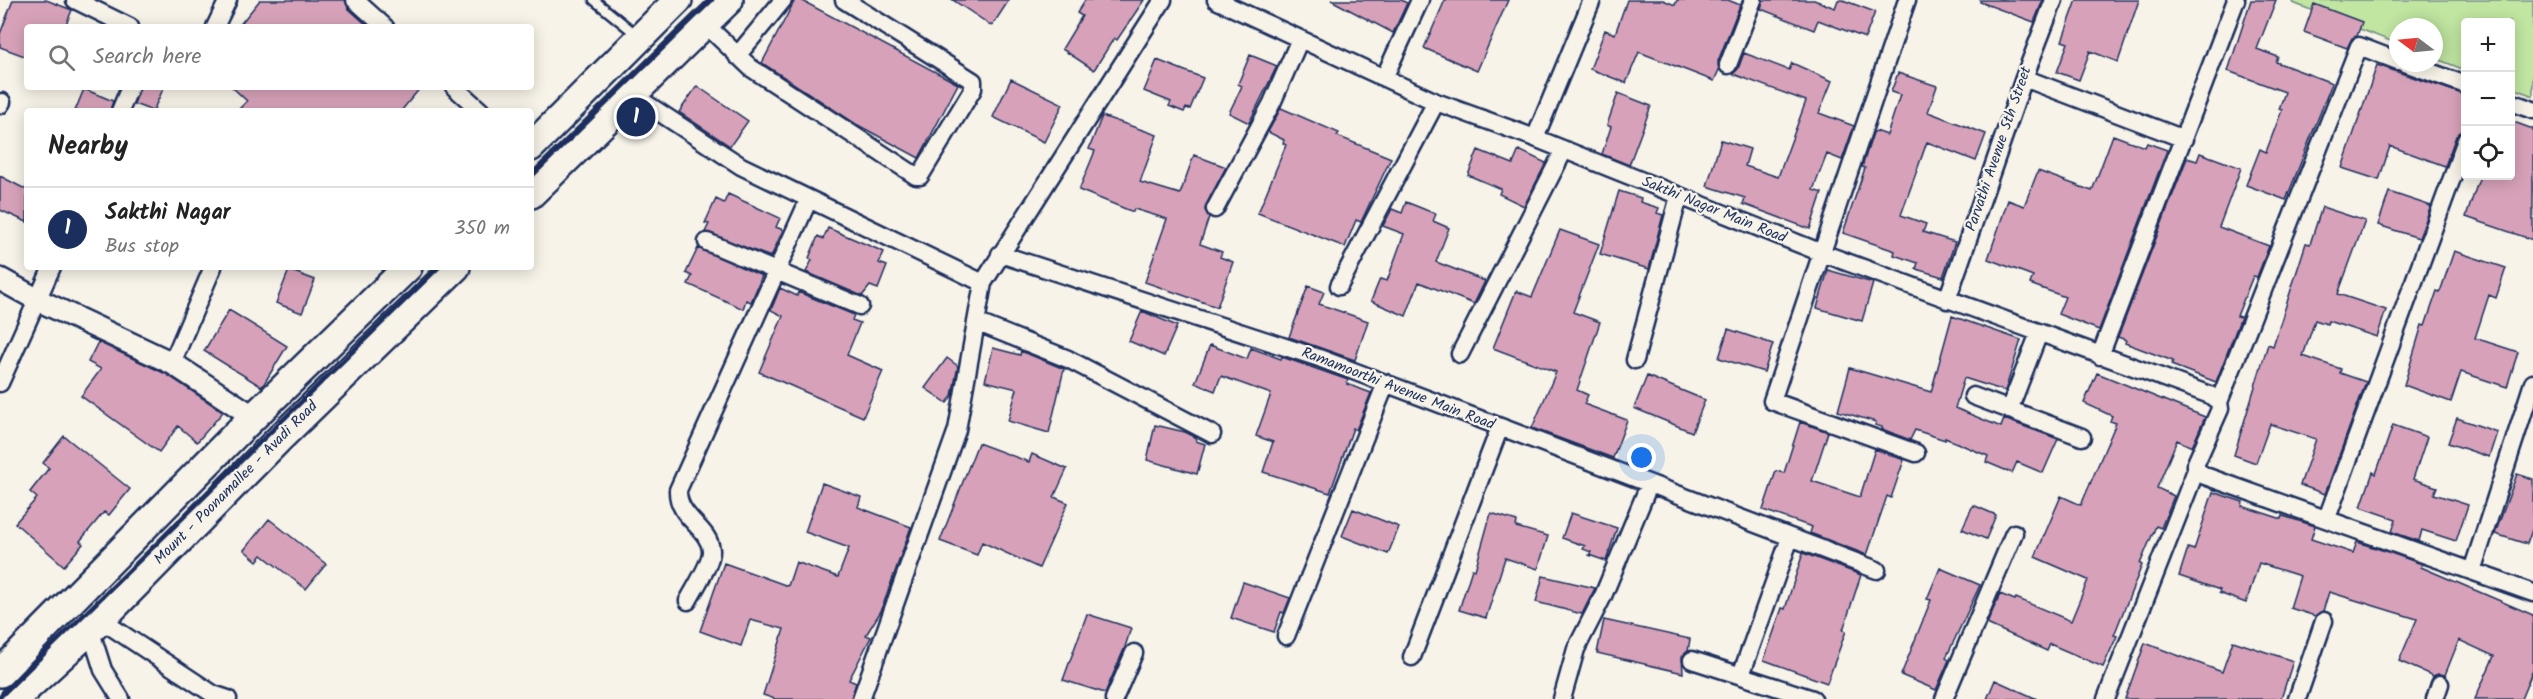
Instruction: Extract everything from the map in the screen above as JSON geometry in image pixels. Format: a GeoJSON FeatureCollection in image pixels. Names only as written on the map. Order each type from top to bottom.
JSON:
{"type":"FeatureCollection","features":[{"type":"Feature","properties":{"kind":"main road"},"geometry":{"type":"LineString","coordinates":[[534,144],[678,0]]}},
{"type":"Feature","properties":{"kind":"main road"},"geometry":{"type":"LineString","coordinates":[[534,191],[729,0]]}},
{"type":"Feature","properties":{"kind":"main road"},"geometry":{"type":"LineString","coordinates":[[0,672],[246,425],[405,270]]}},
{"type":"Feature","properties":{"kind":"main road","name":"Mount - Poonamallee - Avadi Road"},"geometry":{"type":"LineString","coordinates":[[15,699],[95,624],[260,458],[453,270]]}},
{"type":"Feature","properties":{"kind":"main road"},"geometry":{"type":"LineString","coordinates":[[375,300],[397,324]]}},
{"type":"Feature","properties":{"kind":"main road"},"geometry":{"type":"LineString","coordinates":[[246,425],[260,458]]}},
{"type":"Feature","properties":{"kind":"street"},"geometry":{"type":"LineString","coordinates":[[216,24],[228,0]]}},
{"type":"Feature","properties":{"kind":"street"},"geometry":{"type":"LineString","coordinates":[[355,0],[383,24]]}},
{"type":"Feature","properties":{"kind":"street"},"geometry":{"type":"LineString","coordinates":[[737,56],[783,0]]}},
{"type":"Feature","properties":{"kind":"street"},"geometry":{"type":"LineString","coordinates":[[705,24],[751,68],[916,176],[920,176],[973,90],[973,81],[844,0]]}},
{"type":"Feature","properties":{"kind":"street"},"geometry":{"type":"LineString","coordinates":[[861,699],[957,430],[983,283],[1163,0]]}},
{"type":"Feature","properties":{"kind":"street","name":"Sakthi Nagar Main Road"},"geometry":{"type":"LineString","coordinates":[[1216,0],[1436,102],[1535,138],[1822,253],[2210,395],[2219,402]]}},
{"type":"Feature","properties":{"kind":"street"},"geometry":{"type":"LineString","coordinates":[[1384,78],[1420,0]]}},
{"type":"Feature","properties":{"kind":"street"},"geometry":{"type":"LineString","coordinates":[[1535,138],[1592,0]]}},
{"type":"Feature","properties":{"kind":"street"},"geometry":{"type":"LineString","coordinates":[[1728,65],[1753,0]]}},
{"type":"Feature","properties":{"kind":"street"},"geometry":{"type":"LineString","coordinates":[[1907,0],[1772,401],[1916,453]]}},
{"type":"Feature","properties":{"kind":"street","name":"Parvathi Avenue 5th Street"},"geometry":{"type":"LineString","coordinates":[[1947,300],[2024,78],[2054,0]]}},
{"type":"Feature","properties":{"kind":"street"},"geometry":{"type":"LineString","coordinates":[[2100,356],[2236,0]]}},
{"type":"Feature","properties":{"kind":"street"},"geometry":{"type":"LineString","coordinates":[[80,1],[124,24]]}},
{"type":"Feature","properties":{"kind":"street"},"geometry":{"type":"LineString","coordinates":[[1215,209],[1272,103],[1300,39]]}},
{"type":"Feature","properties":{"kind":"street"},"geometry":{"type":"LineString","coordinates":[[2106,699],[2196,470],[2196,463],[2220,409],[2219,402],[2359,46],[2389,58]]}},
{"type":"Feature","properties":{"kind":"street"},"geometry":{"type":"LineString","coordinates":[[2429,72],[2461,83]]}},
{"type":"Feature","properties":{"kind":"street"},"geometry":{"type":"LineString","coordinates":[[2024,78],[2184,138]]}},
{"type":"Feature","properties":{"kind":"street"},"geometry":{"type":"LineString","coordinates":[[121,108],[129,90]]}},
{"type":"Feature","properties":{"kind":"street"},"geometry":{"type":"LineString","coordinates":[[457,90],[478,108]]}},
{"type":"Feature","properties":{"kind":"street"},"geometry":{"type":"LineString","coordinates":[[633,95],[741,166],[983,283]]}},
{"type":"Feature","properties":{"kind":"street"},"geometry":{"type":"LineString","coordinates":[[1339,286],[1436,102]]}},
{"type":"Feature","properties":{"kind":"street"},"geometry":{"type":"LineString","coordinates":[[2515,103],[2533,110]]}},
{"type":"Feature","properties":{"kind":"street"},"geometry":{"type":"LineString","coordinates":[[1460,354],[1564,150]]}},
{"type":"Feature","properties":{"kind":"street"},"geometry":{"type":"LineString","coordinates":[[2327,518],[2461,154]]}},
{"type":"Feature","properties":{"kind":"street"},"geometry":{"type":"LineString","coordinates":[[1635,360],[1679,196]]}},
{"type":"Feature","properties":{"kind":"street"},"geometry":{"type":"LineString","coordinates":[[688,601],[709,560],[711,549],[707,540],[681,508],[677,498],[678,490],[809,199]]}},
{"type":"Feature","properties":{"kind":"street"},"geometry":{"type":"LineString","coordinates":[[707,242],[860,306]]}},
{"type":"Feature","properties":{"kind":"street","name":"Ramamoorthi Avenue Main Road"},"geometry":{"type":"LineString","coordinates":[[1000,254],[1318,358],[1877,570]]}},
{"type":"Feature","properties":{"kind":"street"},"geometry":{"type":"LineString","coordinates":[[0,383],[51,270]]}},
{"type":"Feature","properties":{"kind":"street"},"geometry":{"type":"LineString","coordinates":[[172,363],[212,270]]}},
{"type":"Feature","properties":{"kind":"street"},"geometry":{"type":"LineString","coordinates":[[0,279],[38,300],[172,363],[246,425]]}},
{"type":"Feature","properties":{"kind":"street"},"geometry":{"type":"LineString","coordinates":[[976,322],[1068,359],[1212,434]]}},
{"type":"Feature","properties":{"kind":"street"},"geometry":{"type":"LineString","coordinates":[[2009,410],[2039,333]]}},
{"type":"Feature","properties":{"kind":"street"},"geometry":{"type":"LineString","coordinates":[[1286,636],[1386,383]]}},
{"type":"Feature","properties":{"kind":"street"},"geometry":{"type":"LineString","coordinates":[[2472,571],[2533,383]]}},
{"type":"Feature","properties":{"kind":"street"},"geometry":{"type":"LineString","coordinates":[[1972,396],[2082,437]]}},
{"type":"Feature","properties":{"kind":"street"},"geometry":{"type":"LineString","coordinates":[[1412,657],[1500,428]]}},
{"type":"Feature","properties":{"kind":"street"},"geometry":{"type":"LineString","coordinates":[[2196,470],[2205,476],[2533,593]]}},
{"type":"Feature","properties":{"kind":"street"},"geometry":{"type":"LineString","coordinates":[[1562,699],[1576,649],[1603,596],[1649,485]]}},
{"type":"Feature","properties":{"kind":"street"},"geometry":{"type":"LineString","coordinates":[[1944,699],[2014,533]]}},
{"type":"Feature","properties":{"kind":"street"},"geometry":{"type":"LineString","coordinates":[[1741,675],[1790,538]]}},
{"type":"Feature","properties":{"kind":"street"},"geometry":{"type":"LineString","coordinates":[[2297,699],[2324,621]]}},
{"type":"Feature","properties":{"kind":"street"},"geometry":{"type":"LineString","coordinates":[[95,624],[103,670],[121,699]]}},
{"type":"Feature","properties":{"kind":"street"},"geometry":{"type":"LineString","coordinates":[[95,624],[213,694],[228,699]]}},
{"type":"Feature","properties":{"kind":"street"},"geometry":{"type":"LineString","coordinates":[[1114,699],[1134,653]]}},
{"type":"Feature","properties":{"kind":"street"},"geometry":{"type":"LineString","coordinates":[[1692,660],[1813,699]]}},
{"type":"Feature","properties":{"kind":"lane"},"geometry":{"type":"LineString","coordinates":[[594,0],[640,38]]}},
{"type":"Feature","properties":{"kind":"green space"},"geometry":{"type":"Polygon","coordinates":[[[2294,0],[2533,0],[2533,96],[2515,89],[2515,18],[2461,18],[2461,68],[2443,61],[2443,18],[2389,18],[2389,40],[2293,3],[2294,0]]]}},
{"type":"Feature","properties":{"kind":"building"},"geometry":{"type":"Polygon","coordinates":[[[13,0],[46,0],[72,10],[66,24],[24,24],[24,56],[0,47],[0,34],[13,0]]]}},
{"type":"Feature","properties":{"kind":"building"},"geometry":{"type":"Polygon","coordinates":[[[260,0],[345,0],[348,8],[366,24],[240,24],[260,0]]]}},
{"type":"Feature","properties":{"kind":"building"},"geometry":{"type":"Polygon","coordinates":[[[795,0],[801,0],[958,84],[919,158],[856,124],[762,63],[795,0]]]}},
{"type":"Feature","properties":{"kind":"building"},"geometry":{"type":"Polygon","coordinates":[[[953,0],[1009,0],[992,26],[953,0]]]}},
{"type":"Feature","properties":{"kind":"building"},"geometry":{"type":"Polygon","coordinates":[[[1085,0],[1144,0],[1117,40],[1114,38],[1094,70],[1062,49],[1082,16],[1077,13],[1085,0]]]}},
{"type":"Feature","properties":{"kind":"building"},"geometry":{"type":"Polygon","coordinates":[[[1331,0],[1401,0],[1407,3],[1393,33],[1331,0]]]}},
{"type":"Feature","properties":{"kind":"building"},"geometry":{"type":"Polygon","coordinates":[[[1445,0],[1508,0],[1477,71],[1424,48],[1445,0]]]}},
{"type":"Feature","properties":{"kind":"building"},"geometry":{"type":"Polygon","coordinates":[[[1627,0],[1663,0],[1675,5],[1677,0],[1728,0],[1740,5],[1718,61],[1719,70],[1714,81],[1639,52],[1626,83],[1590,69],[1605,30],[1615,34],[1627,0]]]}},
{"type":"Feature","properties":{"kind":"building"},"geometry":{"type":"Polygon","coordinates":[[[1763,0],[1814,0],[1835,8],[1838,0],[1843,0],[1875,12],[1865,38],[1818,20],[1814,30],[1761,9],[1763,0]]]}},
{"type":"Feature","properties":{"kind":"building"},"geometry":{"type":"Polygon","coordinates":[[[1980,0],[2043,0],[2034,22],[1980,2],[1980,0]]]}},
{"type":"Feature","properties":{"kind":"building"},"geometry":{"type":"Polygon","coordinates":[[[2077,0],[2139,0],[2118,62],[2090,51],[2079,80],[2057,72],[2068,43],[2062,41],[2077,0]]]}},
{"type":"Feature","properties":{"kind":"building"},"geometry":{"type":"Polygon","coordinates":[[[2251,0],[2276,0],[2257,49],[2278,57],[2276,62],[2332,83],[2286,200],[2246,185],[2260,149],[2266,152],[2282,110],[2279,109],[2285,92],[2228,71],[2251,0]]]}},
{"type":"Feature","properties":{"kind":"building"},"geometry":{"type":"Polygon","coordinates":[[[2314,4],[2362,22],[2357,36],[2352,38],[2347,48],[2304,32],[2314,4]]]}},
{"type":"Feature","properties":{"kind":"building"},"geometry":{"type":"Polygon","coordinates":[[[1744,53],[1789,70],[1792,63],[1832,81],[1819,113],[1854,126],[1842,160],[1827,154],[1813,190],[1822,193],[1810,229],[1743,204],[1745,198],[1707,186],[1721,140],[1750,149],[1745,166],[1778,177],[1806,101],[1733,74],[1738,69],[1744,53]]]}},
{"type":"Feature","properties":{"kind":"building"},"geometry":{"type":"Polygon","coordinates":[[[1250,55],[1277,66],[1249,123],[1229,113],[1242,86],[1238,84],[1250,55]]]}},
{"type":"Feature","properties":{"kind":"building"},"geometry":{"type":"Polygon","coordinates":[[[1157,60],[1203,78],[1190,109],[1186,108],[1184,112],[1169,106],[1171,102],[1144,91],[1157,60]]]}},
{"type":"Feature","properties":{"kind":"building"},"geometry":{"type":"Polygon","coordinates":[[[2377,65],[2389,69],[2389,72],[2398,72],[2461,93],[2461,133],[2456,136],[2445,166],[2390,146],[2379,180],[2342,168],[2377,65]]]}},
{"type":"Feature","properties":{"kind":"building"},"geometry":{"type":"Polygon","coordinates":[[[1898,73],[1937,86],[1928,112],[1986,134],[1976,161],[1927,142],[1901,215],[1926,224],[1923,232],[1955,242],[1943,277],[1916,269],[1918,263],[1894,255],[1895,251],[1843,233],[1865,168],[1862,167],[1873,133],[1876,131],[1887,135],[1900,95],[1891,92],[1898,73]]]}},
{"type":"Feature","properties":{"kind":"building"},"geometry":{"type":"Polygon","coordinates":[[[1011,79],[1063,104],[1044,142],[993,117],[1011,79]]]}},
{"type":"Feature","properties":{"kind":"building"},"geometry":{"type":"Polygon","coordinates":[[[697,86],[748,121],[730,146],[679,112],[697,86]]]}},
{"type":"Feature","properties":{"kind":"building"},"geometry":{"type":"Polygon","coordinates":[[[84,90],[113,101],[111,108],[76,108],[84,90]]]}},
{"type":"Feature","properties":{"kind":"building"},"geometry":{"type":"Polygon","coordinates":[[[139,90],[163,90],[154,108],[145,108],[134,104],[139,90]]]}},
{"type":"Feature","properties":{"kind":"building"},"geometry":{"type":"Polygon","coordinates":[[[235,90],[418,90],[404,108],[240,108],[247,101],[235,90]]]}},
{"type":"Feature","properties":{"kind":"building"},"geometry":{"type":"Polygon","coordinates":[[[1618,93],[1651,106],[1629,165],[1602,154],[1611,127],[1607,125],[1618,93]]]}},
{"type":"Feature","properties":{"kind":"building"},"geometry":{"type":"Polygon","coordinates":[[[1281,108],[1339,133],[1337,136],[1391,158],[1361,222],[1356,220],[1345,247],[1258,213],[1286,145],[1283,143],[1284,140],[1268,132],[1281,108]]]}},
{"type":"Feature","properties":{"kind":"building"},"geometry":{"type":"Polygon","coordinates":[[[1102,116],[1157,135],[1140,182],[1180,194],[1194,155],[1226,167],[1206,205],[1205,210],[1209,217],[1200,244],[1222,252],[1220,257],[1233,262],[1217,307],[1145,282],[1167,219],[1134,209],[1133,212],[1079,190],[1095,151],[1089,149],[1102,116]]]}},
{"type":"Feature","properties":{"kind":"building"},"geometry":{"type":"Polygon","coordinates":[[[2515,122],[2533,129],[2533,240],[2466,217],[2479,180],[2515,180],[2515,122]]]}},
{"type":"Feature","properties":{"kind":"building"},"geometry":{"type":"Polygon","coordinates":[[[2113,135],[2145,147],[2147,143],[2167,150],[2099,330],[2058,314],[2065,297],[2030,284],[2033,276],[1988,259],[2008,200],[2024,206],[2038,171],[2092,191],[2113,135]]]}},
{"type":"Feature","properties":{"kind":"building"},"geometry":{"type":"Polygon","coordinates":[[[1478,150],[1513,164],[1519,150],[1546,163],[1524,206],[1499,194],[1501,189],[1468,175],[1478,150]]]}},
{"type":"Feature","properties":{"kind":"building"},"geometry":{"type":"Polygon","coordinates":[[[2200,153],[2241,168],[2219,227],[2269,246],[2257,277],[2253,276],[2237,316],[2241,317],[2216,382],[2171,365],[2173,361],[2125,343],[2126,340],[2118,337],[2187,158],[2197,161],[2200,153]]]}},
{"type":"Feature","properties":{"kind":"building"},"geometry":{"type":"Polygon","coordinates":[[[0,176],[24,188],[24,221],[0,210],[0,176]]]}},
{"type":"Feature","properties":{"kind":"building"},"geometry":{"type":"Polygon","coordinates":[[[1619,191],[1641,198],[1640,202],[1659,208],[1657,213],[1663,215],[1649,269],[1600,254],[1619,191]]]}},
{"type":"Feature","properties":{"kind":"building"},"geometry":{"type":"Polygon","coordinates":[[[2389,192],[2431,206],[2419,238],[2378,225],[2389,192]]]}},
{"type":"Feature","properties":{"kind":"building"},"geometry":{"type":"Polygon","coordinates":[[[728,194],[780,218],[776,227],[783,230],[771,257],[705,232],[709,224],[705,223],[716,199],[724,203],[728,194]]]}},
{"type":"Feature","properties":{"kind":"building"},"geometry":{"type":"Polygon","coordinates":[[[1406,202],[1436,214],[1433,221],[1449,228],[1436,262],[1485,281],[1474,304],[1419,282],[1406,316],[1371,301],[1380,279],[1387,281],[1404,234],[1383,226],[1392,209],[1402,213],[1406,202]]]}},
{"type":"Feature","properties":{"kind":"building"},"geometry":{"type":"Polygon","coordinates":[[[2322,207],[2365,221],[2338,294],[2386,310],[2377,337],[2328,321],[2327,324],[2315,320],[2303,356],[2341,369],[2340,373],[2366,382],[2325,494],[2300,485],[2316,439],[2270,424],[2256,463],[2234,455],[2268,344],[2273,346],[2306,243],[2310,244],[2322,207]]]}},
{"type":"Feature","properties":{"kind":"building"},"geometry":{"type":"Polygon","coordinates":[[[828,228],[884,252],[879,263],[887,266],[878,289],[870,286],[862,296],[806,272],[812,260],[809,258],[818,236],[823,239],[828,228]]]}},
{"type":"Feature","properties":{"kind":"building"},"geometry":{"type":"Polygon","coordinates":[[[1560,230],[1599,244],[1573,312],[1600,322],[1577,390],[1588,395],[1584,404],[1627,420],[1613,458],[1532,428],[1556,372],[1493,348],[1516,291],[1532,297],[1560,230]]]}},
{"type":"Feature","properties":{"kind":"building"},"geometry":{"type":"Polygon","coordinates":[[[698,248],[762,276],[751,302],[746,300],[743,309],[688,284],[692,276],[686,273],[698,248]]]}},
{"type":"Feature","properties":{"kind":"building"},"geometry":{"type":"Polygon","coordinates":[[[2454,251],[2506,268],[2496,298],[2489,295],[2475,338],[2518,352],[2507,387],[2461,372],[2451,402],[2404,385],[2422,325],[2425,326],[2437,291],[2440,292],[2454,251]]]}},
{"type":"Feature","properties":{"kind":"building"},"geometry":{"type":"Polygon","coordinates":[[[289,270],[315,280],[302,313],[276,303],[289,270]]]}},
{"type":"Feature","properties":{"kind":"building"},"geometry":{"type":"Polygon","coordinates":[[[1828,270],[1873,283],[1862,321],[1817,308],[1828,270]]]}},
{"type":"Feature","properties":{"kind":"building"},"geometry":{"type":"Polygon","coordinates":[[[1308,286],[1324,292],[1319,304],[1368,321],[1355,360],[1289,337],[1308,286]]]}},
{"type":"Feature","properties":{"kind":"building"},"geometry":{"type":"Polygon","coordinates":[[[780,288],[797,296],[798,292],[854,315],[852,320],[860,323],[847,355],[883,371],[863,417],[759,372],[783,316],[771,310],[780,288]]]}},
{"type":"Feature","properties":{"kind":"building"},"geometry":{"type":"Polygon","coordinates":[[[229,310],[287,346],[262,387],[204,351],[229,310]]]}},
{"type":"Feature","properties":{"kind":"building"},"geometry":{"type":"Polygon","coordinates":[[[1142,311],[1177,326],[1164,356],[1129,341],[1142,311]]]}},
{"type":"Feature","properties":{"kind":"building"},"geometry":{"type":"Polygon","coordinates":[[[1952,316],[2021,340],[2005,391],[1964,378],[1955,408],[2001,427],[2004,419],[2058,439],[2043,473],[2017,462],[2012,473],[1986,462],[1988,456],[1945,438],[1945,440],[1915,430],[1910,440],[1882,429],[1875,425],[1876,422],[1838,411],[1850,368],[1931,392],[1952,316]]]}},
{"type":"Feature","properties":{"kind":"building"},"geometry":{"type":"Polygon","coordinates":[[[1728,329],[1773,344],[1764,372],[1719,358],[1728,329]]]}},
{"type":"Feature","properties":{"kind":"building"},"geometry":{"type":"Polygon","coordinates":[[[98,342],[166,374],[223,412],[197,442],[178,426],[159,452],[81,396],[101,369],[88,362],[98,342]]]}},
{"type":"Feature","properties":{"kind":"building"},"geometry":{"type":"Polygon","coordinates":[[[1210,345],[1247,359],[1251,348],[1281,359],[1282,357],[1348,380],[1347,384],[1371,393],[1356,430],[1353,428],[1330,493],[1263,472],[1273,442],[1256,436],[1271,394],[1221,376],[1215,391],[1195,383],[1210,345]]]}},
{"type":"Feature","properties":{"kind":"building"},"geometry":{"type":"Polygon","coordinates":[[[993,348],[1020,355],[1021,351],[1064,369],[1049,433],[1008,421],[1017,389],[985,381],[993,348]]]}},
{"type":"Feature","properties":{"kind":"building"},"geometry":{"type":"Polygon","coordinates":[[[947,358],[958,366],[952,396],[947,403],[925,388],[947,358]]]}},
{"type":"Feature","properties":{"kind":"building"},"geometry":{"type":"Polygon","coordinates":[[[2097,373],[2205,417],[2192,447],[2177,440],[2157,488],[2174,496],[2161,528],[2156,526],[2140,564],[2142,565],[2114,635],[2117,636],[2103,667],[2050,644],[2047,651],[1987,624],[2000,594],[2015,600],[2016,598],[2071,621],[2088,580],[2035,557],[2061,496],[2081,505],[2116,423],[2110,421],[2112,416],[2084,403],[2097,373]]]}},
{"type":"Feature","properties":{"kind":"building"},"geometry":{"type":"Polygon","coordinates":[[[1647,376],[1705,400],[1692,432],[1634,408],[1647,376]]]}},
{"type":"Feature","properties":{"kind":"building"},"geometry":{"type":"Polygon","coordinates":[[[2457,418],[2497,432],[2489,457],[2448,443],[2457,418]]]}},
{"type":"Feature","properties":{"kind":"building"},"geometry":{"type":"Polygon","coordinates":[[[1800,422],[1828,432],[1812,481],[1860,497],[1875,449],[1904,460],[1891,498],[1887,496],[1867,555],[1810,533],[1812,527],[1763,510],[1776,471],[1784,473],[1800,422]]]}},
{"type":"Feature","properties":{"kind":"building"},"geometry":{"type":"Polygon","coordinates":[[[1155,425],[1185,432],[1197,438],[1196,441],[1205,444],[1197,474],[1147,460],[1155,425]]]}},
{"type":"Feature","properties":{"kind":"building"},"geometry":{"type":"Polygon","coordinates":[[[2393,425],[2427,437],[2413,479],[2437,487],[2434,494],[2468,505],[2456,541],[2422,530],[2419,541],[2392,532],[2396,519],[2361,507],[2373,472],[2376,474],[2393,425]]]}},
{"type":"Feature","properties":{"kind":"building"},"geometry":{"type":"Polygon","coordinates":[[[64,436],[130,489],[109,515],[104,512],[80,541],[83,544],[64,566],[15,523],[37,498],[30,492],[49,468],[43,463],[64,436]]]}},
{"type":"Feature","properties":{"kind":"building"},"geometry":{"type":"Polygon","coordinates":[[[978,443],[1029,462],[1032,454],[1067,469],[1054,497],[1068,503],[1039,568],[982,542],[977,555],[940,541],[978,443]]]}},
{"type":"Feature","properties":{"kind":"building"},"geometry":{"type":"Polygon","coordinates":[[[2517,474],[2533,479],[2533,527],[2527,544],[2495,534],[2517,474]]]}},
{"type":"Feature","properties":{"kind":"building"},"geometry":{"type":"Polygon","coordinates":[[[822,483],[861,497],[858,507],[911,527],[881,611],[866,635],[871,637],[849,680],[856,683],[851,699],[775,699],[763,695],[784,629],[750,620],[741,646],[700,631],[724,563],[788,586],[796,562],[838,577],[849,548],[805,532],[822,483]]]}},
{"type":"Feature","properties":{"kind":"building"},"geometry":{"type":"Polygon","coordinates":[[[2213,492],[2243,502],[2242,506],[2282,519],[2283,516],[2315,526],[2311,539],[2353,553],[2357,542],[2385,551],[2422,564],[2421,567],[2533,615],[2533,670],[2521,699],[2475,699],[2494,656],[2459,640],[2445,675],[2433,676],[2399,661],[2417,619],[2329,592],[2323,611],[2315,616],[2290,608],[2300,576],[2259,563],[2246,603],[2219,593],[2220,590],[2179,576],[2188,548],[2194,550],[2213,492]]]}},
{"type":"Feature","properties":{"kind":"building"},"geometry":{"type":"Polygon","coordinates":[[[1973,505],[1996,515],[1986,539],[1962,529],[1973,505]]]}},
{"type":"Feature","properties":{"kind":"building"},"geometry":{"type":"Polygon","coordinates":[[[1353,509],[1399,527],[1388,554],[1342,536],[1353,509]]]}},
{"type":"Feature","properties":{"kind":"building"},"geometry":{"type":"Polygon","coordinates":[[[1491,513],[1517,521],[1516,527],[1548,536],[1538,569],[1505,558],[1486,618],[1459,610],[1472,569],[1475,570],[1491,513]]]}},
{"type":"Feature","properties":{"kind":"building"},"geometry":{"type":"Polygon","coordinates":[[[1571,513],[1617,528],[1606,561],[1589,555],[1591,552],[1583,549],[1585,546],[1562,538],[1571,513]]]}},
{"type":"Feature","properties":{"kind":"building"},"geometry":{"type":"Polygon","coordinates":[[[269,519],[326,564],[306,589],[262,555],[257,561],[244,550],[269,519]]]}},
{"type":"Feature","properties":{"kind":"building"},"geometry":{"type":"Polygon","coordinates":[[[1803,553],[1861,575],[1843,630],[1846,631],[1827,683],[1764,660],[1782,608],[1785,609],[1803,553]]]}},
{"type":"Feature","properties":{"kind":"building"},"geometry":{"type":"Polygon","coordinates":[[[1940,568],[1980,585],[1946,658],[1949,660],[1936,690],[1901,675],[1931,600],[1927,599],[1940,568]]]}},
{"type":"Feature","properties":{"kind":"building"},"geometry":{"type":"Polygon","coordinates":[[[1543,576],[1595,588],[1582,614],[1536,602],[1543,576]]]}},
{"type":"Feature","properties":{"kind":"building"},"geometry":{"type":"Polygon","coordinates":[[[1243,582],[1290,598],[1284,613],[1281,612],[1274,632],[1231,618],[1243,582]]]}},
{"type":"Feature","properties":{"kind":"building"},"geometry":{"type":"Polygon","coordinates":[[[1087,614],[1131,628],[1105,693],[1063,680],[1087,614]]]}},
{"type":"Feature","properties":{"kind":"building"},"geometry":{"type":"Polygon","coordinates":[[[1604,620],[1690,639],[1688,651],[1682,657],[1683,673],[1597,653],[1604,620]]]}},
{"type":"Feature","properties":{"kind":"building"},"geometry":{"type":"Polygon","coordinates":[[[2233,641],[2293,661],[2281,699],[2125,699],[2145,643],[2222,672],[2233,641]]]}},
{"type":"Feature","properties":{"kind":"building"},"geometry":{"type":"Polygon","coordinates":[[[1995,680],[2037,699],[1987,699],[1995,680]]]}},
{"type":"Feature","properties":{"kind":"railway"},"geometry":{"type":"LineString","coordinates":[[534,174],[712,0]]}},
{"type":"Feature","properties":{"kind":"railway"},"geometry":{"type":"LineString","coordinates":[[0,697],[436,270]]}},
{"type":"Feature","properties":{"kind":"place","name":"Sakthi Nagar"},"geometry":{"type":"Point","coordinates":[636,117]}}]}
